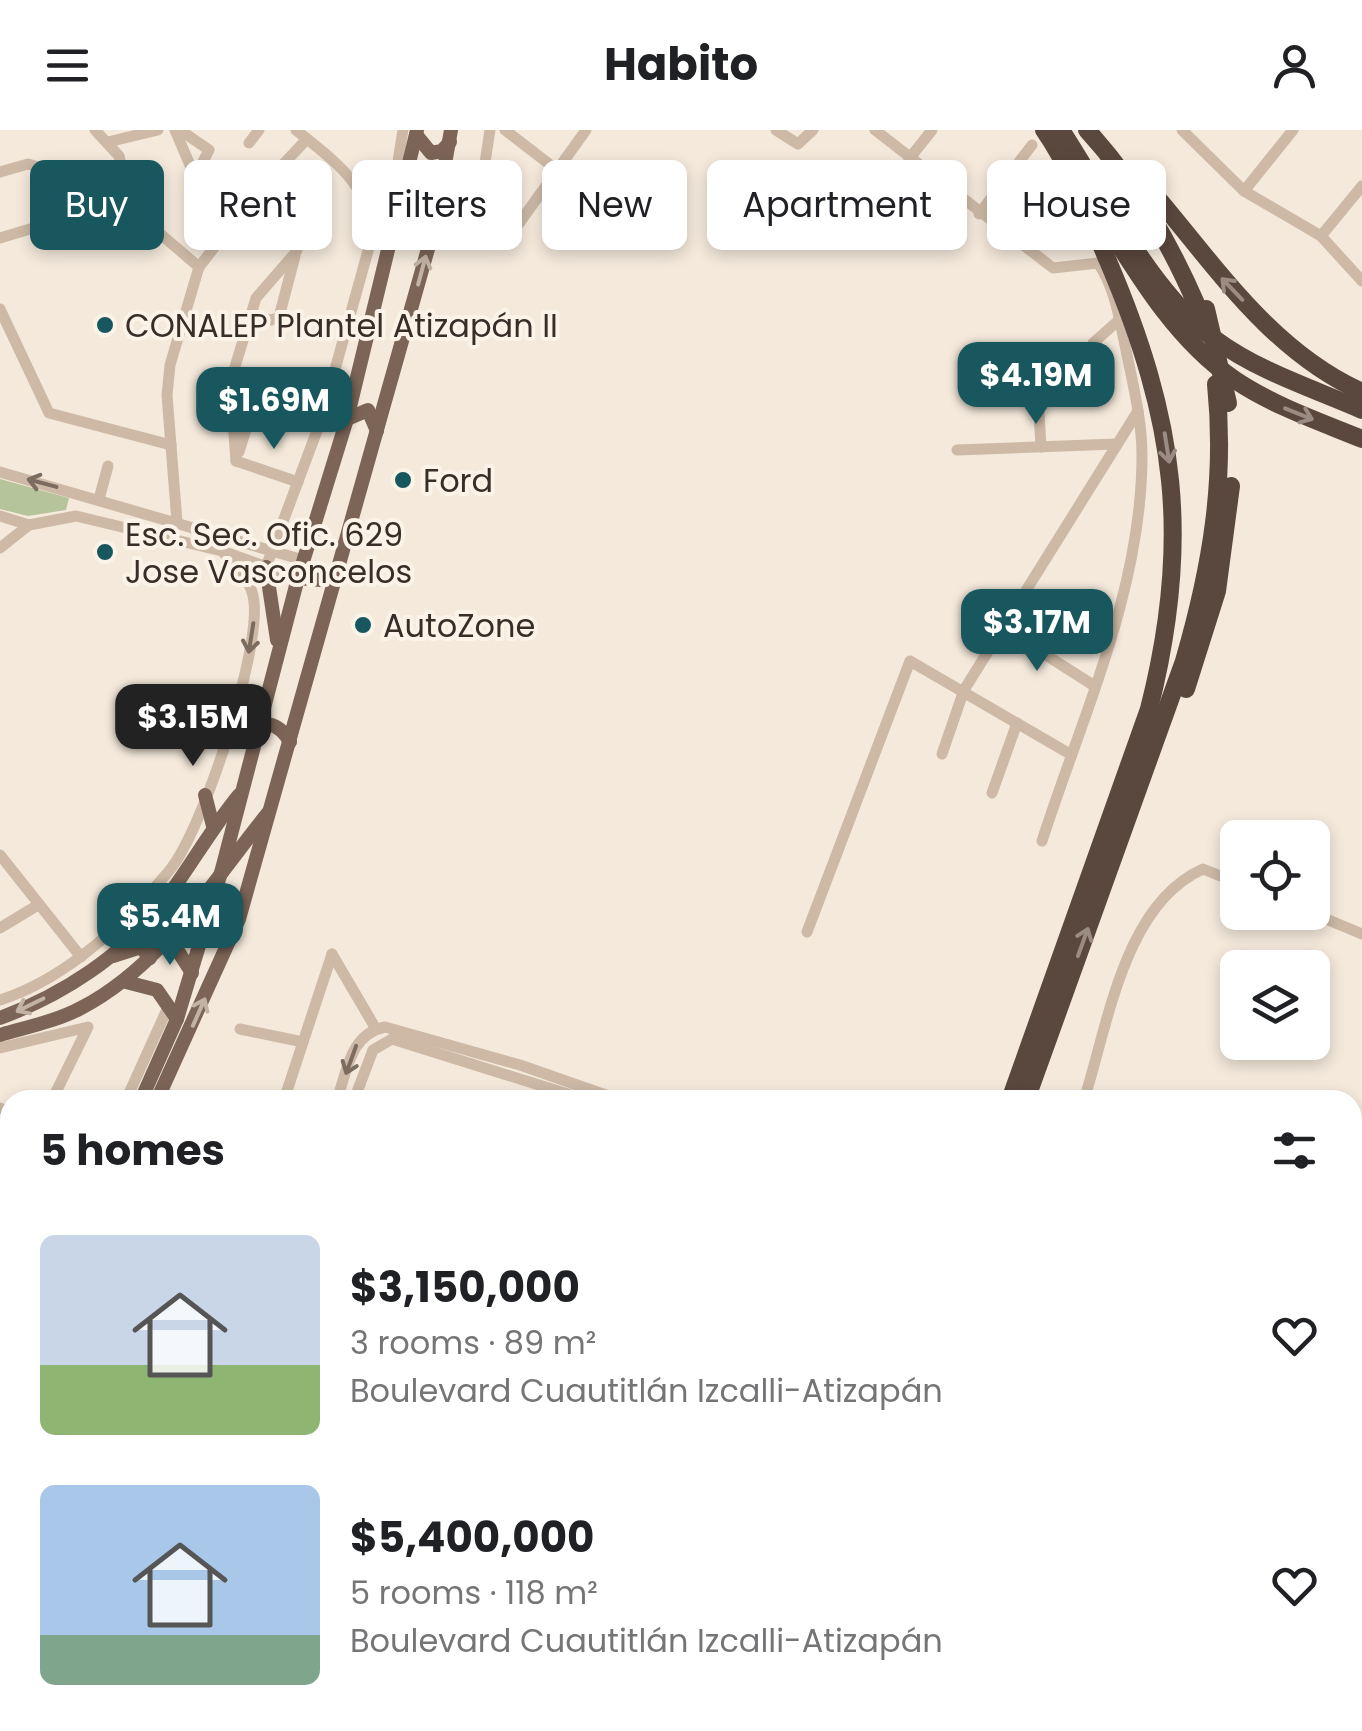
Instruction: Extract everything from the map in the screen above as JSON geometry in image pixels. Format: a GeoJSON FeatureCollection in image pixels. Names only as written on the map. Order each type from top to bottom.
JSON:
{"type":"FeatureCollection","features":[{"type":"Feature","properties":{"kind":"highway"},"geometry":{"type":"LineString","coordinates":[[1030,1090],[1184,661],[1204,590],[1221,468],[1216,384],[1202,308],[1148,208],[1087,130]]}},
{"type":"Feature","properties":{"kind":"highway"},"geometry":{"type":"LineString","coordinates":[[1098,130],[1124,160]]}},
{"type":"Feature","properties":{"kind":"highway"},"geometry":{"type":"LineString","coordinates":[[1047,136],[1187,314],[1216,340],[1246,358],[1362,410]]}},
{"type":"Feature","properties":{"kind":"highway"},"geometry":{"type":"LineString","coordinates":[[1047,136],[1141,279],[1213,362],[1285,408],[1362,438]]}},
{"type":"Feature","properties":{"kind":"highway"},"geometry":{"type":"LineString","coordinates":[[1014,1090],[1149,709],[1164,648],[1173,582],[1170,468],[1149,367],[1103,248],[1047,136]]}},
{"type":"Feature","properties":{"kind":"highway"},"geometry":{"type":"LineString","coordinates":[[1166,207],[1205,261],[1277,336],[1327,376],[1362,392]]}},
{"type":"Feature","properties":{"kind":"highway"},"geometry":{"type":"LineString","coordinates":[[1113,859],[1132,828],[1189,682],[1218,591],[1230,514],[1228,402],[1202,308],[1179,246],[1166,224]]}},
{"type":"Feature","properties":{"kind":"main road"},"geometry":{"type":"LineString","coordinates":[[412,132],[430,152],[442,151],[450,136]]}},
{"type":"Feature","properties":{"kind":"main road"},"geometry":{"type":"LineString","coordinates":[[145,1090],[177,1020],[222,870],[278,649],[346,419],[400,204],[412,132]]}},
{"type":"Feature","properties":{"kind":"main road"},"geometry":{"type":"LineString","coordinates":[[162,1090],[239,919],[432,231],[450,136]]}},
{"type":"Feature","properties":{"kind":"main road"},"geometry":{"type":"LineString","coordinates":[[346,419],[368,410],[378,431]]}},
{"type":"Feature","properties":{"kind":"main road"},"geometry":{"type":"LineString","coordinates":[[266,567],[278,649]]}},
{"type":"Feature","properties":{"kind":"main road"},"geometry":{"type":"LineString","coordinates":[[298,578],[320,580],[337,571]]}},
{"type":"Feature","properties":{"kind":"main road"},"geometry":{"type":"LineString","coordinates":[[230,728],[279,725],[290,742]]}},
{"type":"Feature","properties":{"kind":"main road"},"geometry":{"type":"LineString","coordinates":[[0,1018],[66,987],[108,958],[162,904],[242,791]]}},
{"type":"Feature","properties":{"kind":"main road"},"geometry":{"type":"LineString","coordinates":[[204,795],[214,826]]}},
{"type":"Feature","properties":{"kind":"main road"},"geometry":{"type":"LineString","coordinates":[[0,1035],[72,1013],[126,982],[168,937],[272,808]]}},
{"type":"Feature","properties":{"kind":"main road"},"geometry":{"type":"LineString","coordinates":[[162,904],[168,937],[192,973]]}},
{"type":"Feature","properties":{"kind":"main road"},"geometry":{"type":"LineString","coordinates":[[108,958],[142,947],[150,958]]}},
{"type":"Feature","properties":{"kind":"main road"},"geometry":{"type":"LineString","coordinates":[[126,982],[157,990],[177,1020]]}},
{"type":"Feature","properties":{"kind":"street"},"geometry":{"type":"LineString","coordinates":[[95,130],[119,160]]}},
{"type":"Feature","properties":{"kind":"street"},"geometry":{"type":"LineString","coordinates":[[108,142],[158,130]]}},
{"type":"Feature","properties":{"kind":"street"},"geometry":{"type":"LineString","coordinates":[[178,130],[189,160]]}},
{"type":"Feature","properties":{"kind":"street"},"geometry":{"type":"LineString","coordinates":[[178,130],[209,150],[204,160]]}},
{"type":"Feature","properties":{"kind":"street"},"geometry":{"type":"LineString","coordinates":[[249,142],[259,130]]}},
{"type":"Feature","properties":{"kind":"street"},"geometry":{"type":"LineString","coordinates":[[490,130],[477,225],[512,232],[542,191]]}},
{"type":"Feature","properties":{"kind":"street"},"geometry":{"type":"LineString","coordinates":[[505,130],[543,160]]}},
{"type":"Feature","properties":{"kind":"street"},"geometry":{"type":"LineString","coordinates":[[565,160],[586,130]]}},
{"type":"Feature","properties":{"kind":"street"},"geometry":{"type":"LineString","coordinates":[[776,130],[798,144],[813,130]]}},
{"type":"Feature","properties":{"kind":"street"},"geometry":{"type":"LineString","coordinates":[[875,130],[1053,268],[1098,263],[1120,320],[1139,410],[1142,456],[1136,536],[1121,604],[1042,841]]}},
{"type":"Feature","properties":{"kind":"street"},"geometry":{"type":"LineString","coordinates":[[909,158],[932,130]]}},
{"type":"Feature","properties":{"kind":"street"},"geometry":{"type":"LineString","coordinates":[[1182,130],[1244,191],[1321,236],[1362,281]]}},
{"type":"Feature","properties":{"kind":"street"},"geometry":{"type":"LineString","coordinates":[[1244,191],[1293,130]]}},
{"type":"Feature","properties":{"kind":"street"},"geometry":{"type":"LineString","coordinates":[[266,567],[321,420],[372,240],[372,221],[362,192],[301,134],[281,160]]}},
{"type":"Feature","properties":{"kind":"street"},"geometry":{"type":"LineString","coordinates":[[979,214],[1047,136]]}},
{"type":"Feature","properties":{"kind":"street"},"geometry":{"type":"LineString","coordinates":[[0,172],[30,165]]}},
{"type":"Feature","properties":{"kind":"street"},"geometry":{"type":"LineString","coordinates":[[1321,236],[1362,186]]}},
{"type":"Feature","properties":{"kind":"street"},"geometry":{"type":"LineString","coordinates":[[0,238],[30,229]]}},
{"type":"Feature","properties":{"kind":"street"},"geometry":{"type":"LineString","coordinates":[[164,236],[200,266]]}},
{"type":"Feature","properties":{"kind":"street"},"geometry":{"type":"LineString","coordinates":[[177,522],[166,395],[170,365],[200,266],[213,250]]}},
{"type":"Feature","properties":{"kind":"street"},"geometry":{"type":"LineString","coordinates":[[236,461],[230,383],[256,298],[296,252]]}},
{"type":"Feature","properties":{"kind":"street"},"geometry":{"type":"LineString","coordinates":[[251,316],[272,320],[279,316],[296,252]]}},
{"type":"Feature","properties":{"kind":"street"},"geometry":{"type":"LineString","coordinates":[[0,310],[49,412],[171,445]]}},
{"type":"Feature","properties":{"kind":"street"},"geometry":{"type":"LineString","coordinates":[[993,396],[1083,390],[1093,343],[1120,320]]}},
{"type":"Feature","properties":{"kind":"street"},"geometry":{"type":"LineString","coordinates":[[234,372],[254,378],[259,387],[236,461]]}},
{"type":"Feature","properties":{"kind":"street"},"geometry":{"type":"LineString","coordinates":[[1038,396],[1041,447]]}},
{"type":"Feature","properties":{"kind":"street"},"geometry":{"type":"LineString","coordinates":[[942,754],[964,690],[1139,410]]}},
{"type":"Feature","properties":{"kind":"street"},"geometry":{"type":"LineString","coordinates":[[957,450],[1116,444]]}},
{"type":"Feature","properties":{"kind":"street"},"geometry":{"type":"LineString","coordinates":[[236,461],[298,482]]}},
{"type":"Feature","properties":{"kind":"street"},"geometry":{"type":"LineString","coordinates":[[100,499],[108,466]]}},
{"type":"Feature","properties":{"kind":"street"},"geometry":{"type":"LineString","coordinates":[[0,472],[303,560]]}},
{"type":"Feature","properties":{"kind":"street"},"geometry":{"type":"LineString","coordinates":[[76,516],[80,494]]}},
{"type":"Feature","properties":{"kind":"street"},"geometry":{"type":"LineString","coordinates":[[0,516],[29,525]]}},
{"type":"Feature","properties":{"kind":"street"},"geometry":{"type":"LineString","coordinates":[[0,548],[29,525],[76,516],[222,551],[298,578]]}},
{"type":"Feature","properties":{"kind":"street"},"geometry":{"type":"LineString","coordinates":[[222,551],[226,536]]}},
{"type":"Feature","properties":{"kind":"street"},"geometry":{"type":"LineString","coordinates":[[0,1000],[20,994],[81,957],[171,869],[230,728],[254,633],[254,602],[242,572],[222,551]]}},
{"type":"Feature","properties":{"kind":"street"},"geometry":{"type":"LineString","coordinates":[[1002,628],[1094,685]]}},
{"type":"Feature","properties":{"kind":"street"},"geometry":{"type":"LineString","coordinates":[[807,932],[905,665],[918,662],[1070,754]]}},
{"type":"Feature","properties":{"kind":"street"},"geometry":{"type":"LineString","coordinates":[[992,792],[1017,723]]}},
{"type":"Feature","properties":{"kind":"street"},"geometry":{"type":"LineString","coordinates":[[0,855],[81,957]]}},
{"type":"Feature","properties":{"kind":"street"},"geometry":{"type":"LineString","coordinates":[[1087,1090],[1145,918],[1172,888],[1203,870],[1220,876]]}},
{"type":"Feature","properties":{"kind":"street"},"geometry":{"type":"LineString","coordinates":[[0,928],[38,905]]}},
{"type":"Feature","properties":{"kind":"street"},"geometry":{"type":"LineString","coordinates":[[1330,921],[1362,934]]}},
{"type":"Feature","properties":{"kind":"street"},"geometry":{"type":"LineString","coordinates":[[287,1090],[332,954],[376,1029]]}},
{"type":"Feature","properties":{"kind":"street"},"geometry":{"type":"LineString","coordinates":[[131,1090],[169,1005]]}},
{"type":"Feature","properties":{"kind":"street"},"geometry":{"type":"LineString","coordinates":[[0,1048],[88,1027],[57,1090]]}},
{"type":"Feature","properties":{"kind":"street"},"geometry":{"type":"LineString","coordinates":[[341,1090],[355,1047],[376,1029],[392,1028],[591,1090]]}},
{"type":"Feature","properties":{"kind":"street"},"geometry":{"type":"LineString","coordinates":[[240,1029],[302,1042]]}},
{"type":"Feature","properties":{"kind":"street"},"geometry":{"type":"LineString","coordinates":[[357,1090],[367,1059],[379,1044],[392,1039],[555,1090]]}},
{"type":"Feature","properties":{"kind":"green space"},"geometry":{"type":"Polygon","coordinates":[[[0,479],[69,498],[66,510],[28,516],[0,509],[0,479]]]}},
{"type":"Feature","properties":{"kind":"place","name":"CONALEP Plantel Atizapán II"},"geometry":{"type":"Point","coordinates":[105,325]}},
{"type":"Feature","properties":{"kind":"place","name":"Ford"},"geometry":{"type":"Point","coordinates":[403,480]}},
{"type":"Feature","properties":{"kind":"place","name":"Esc. Sec. Ofic. 629 Jose Vasconcelos"},"geometry":{"type":"Point","coordinates":[105,552]}},
{"type":"Feature","properties":{"kind":"place","name":"AutoZone"},"geometry":{"type":"Point","coordinates":[363,625]}}]}
